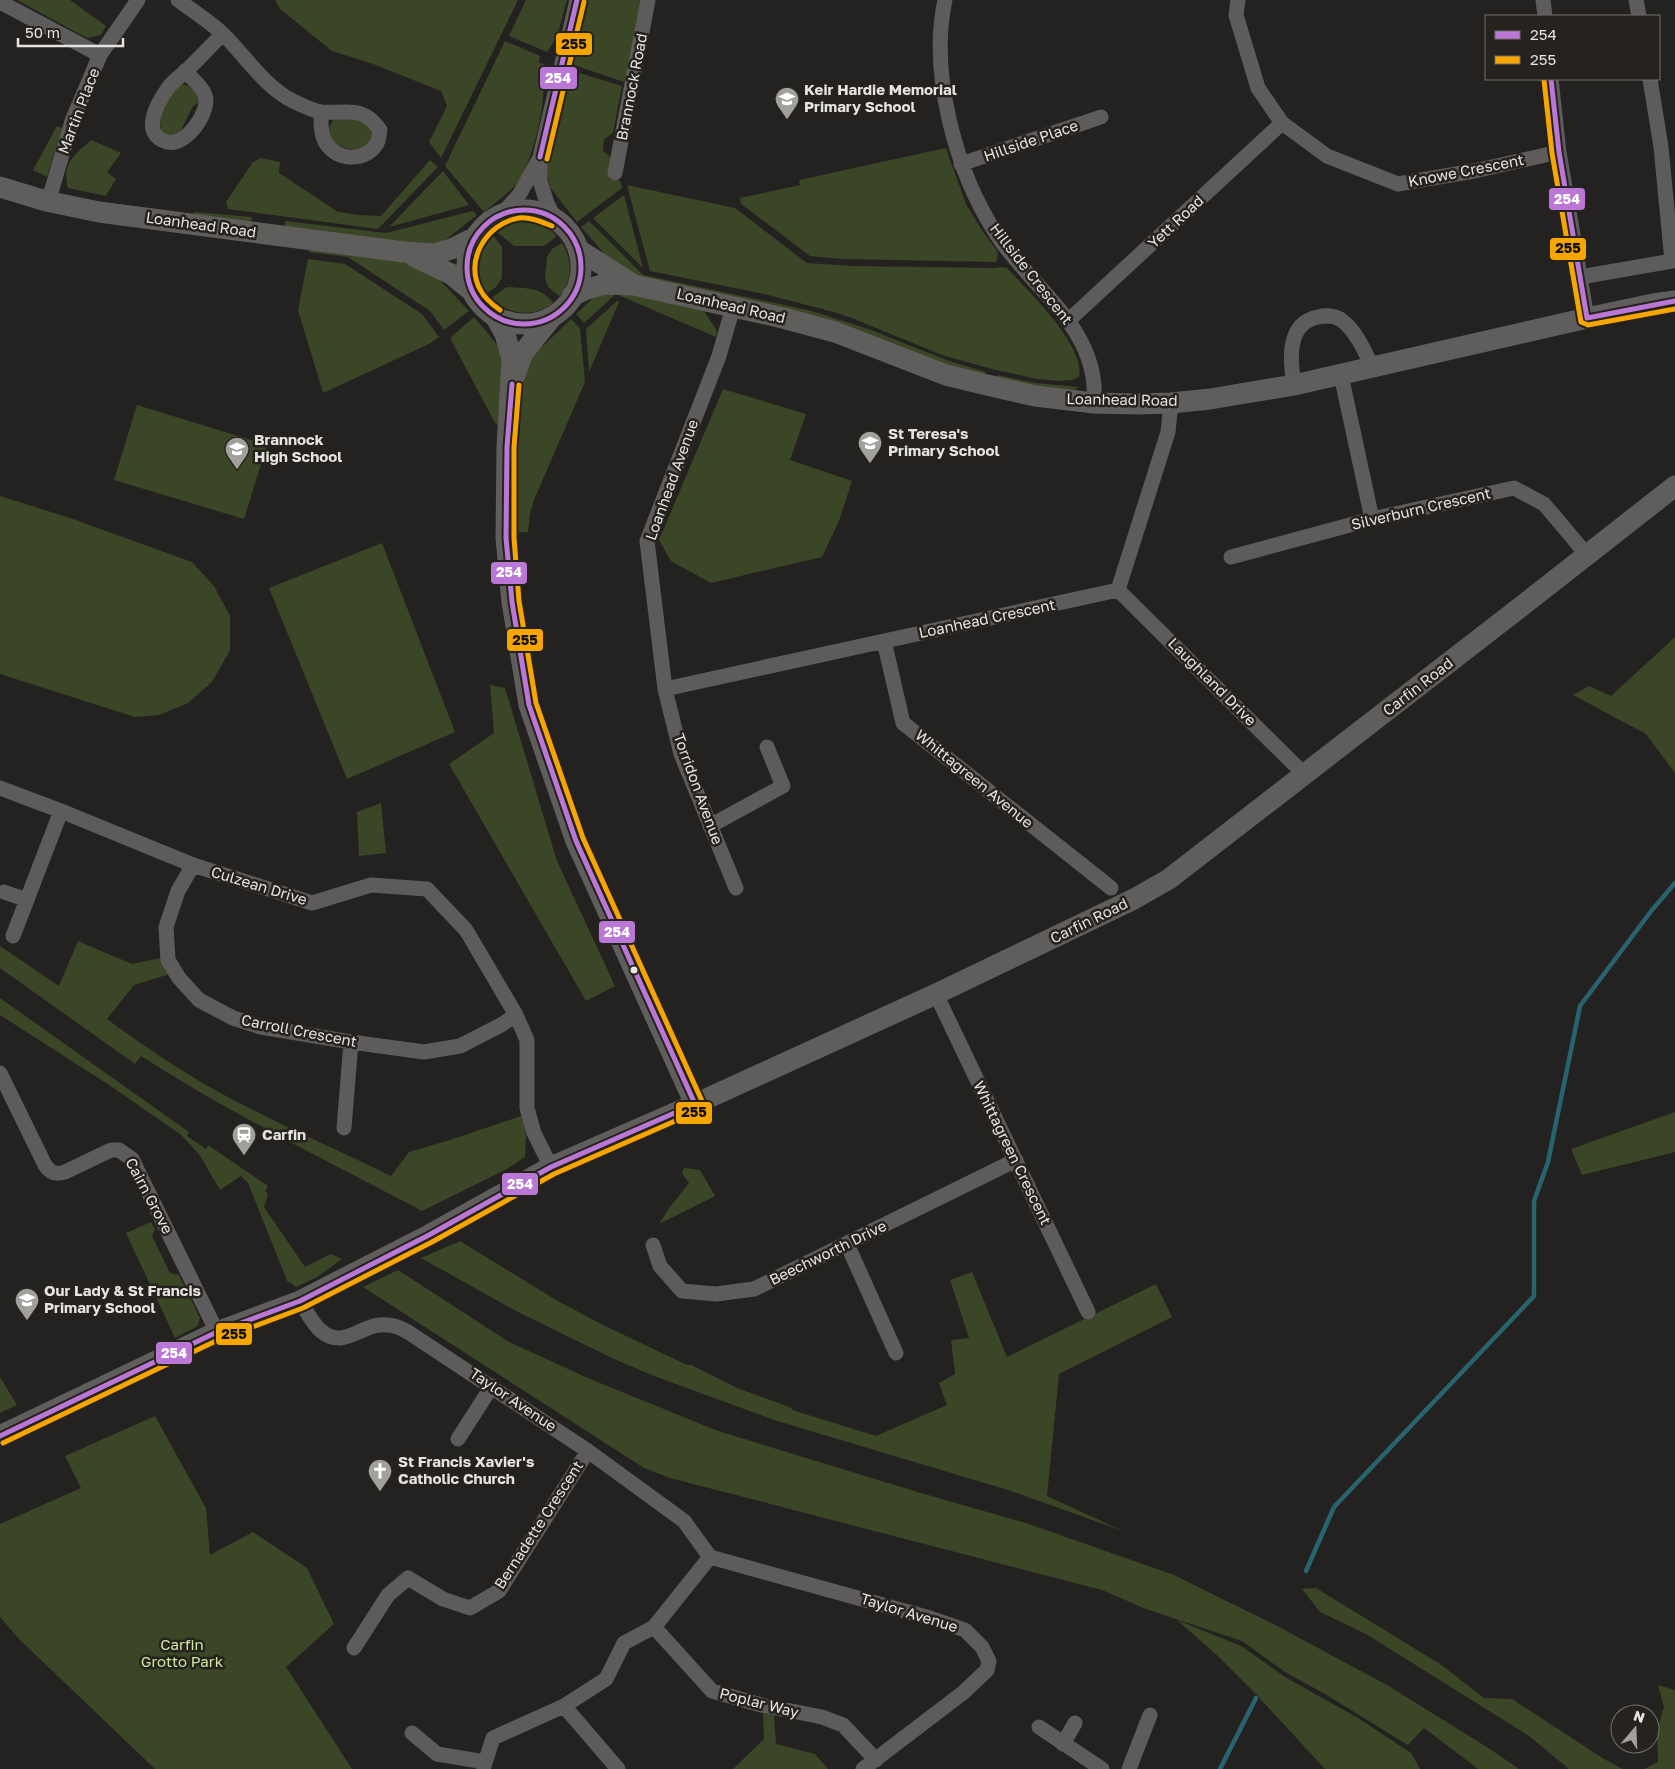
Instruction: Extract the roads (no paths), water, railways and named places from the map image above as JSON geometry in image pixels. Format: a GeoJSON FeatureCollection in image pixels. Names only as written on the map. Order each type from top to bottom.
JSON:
{"type":"FeatureCollection","features":[{"type":"Feature","properties":{"kind":"street","name":"Martin Place"},"geometry":{"type":"LineString","coordinates":[[46,201],[52,189],[72,122],[100,55],[138,0]]}},
{"type":"Feature","properties":{"kind":"street"},"geometry":{"type":"LineString","coordinates":[[178,0],[223,34],[278,93],[292,101],[321,112]]}},
{"type":"Feature","properties":{"kind":"street"},"geometry":{"type":"LineString","coordinates":[[555,219],[547,203],[540,181],[540,157],[577,0]]}},
{"type":"Feature","properties":{"kind":"street","name":"Brannock Road"},"geometry":{"type":"LineString","coordinates":[[615,173],[648,0]]}},
{"type":"Feature","properties":{"kind":"street","name":"Hillside Crescent"},"geometry":{"type":"LineString","coordinates":[[946,0],[940,38],[942,70],[949,121],[962,164],[976,199],[997,235],[1020,265],[1070,320],[1087,354],[1096,387],[1094,403]]}},
{"type":"Feature","properties":{"kind":"street","name":"Knowe Crescent"},"geometry":{"type":"LineString","coordinates":[[1238,0],[1236,15],[1258,88],[1282,123],[1327,156],[1398,184],[1474,171],[1559,152]]}},
{"type":"Feature","properties":{"kind":"street"},"geometry":{"type":"LineString","coordinates":[[1543,0],[1545,15]]}},
{"type":"Feature","properties":{"kind":"street"},"geometry":{"type":"LineString","coordinates":[[1636,0],[1639,15]]}},
{"type":"Feature","properties":{"kind":"street"},"geometry":{"type":"LineString","coordinates":[[0,2],[100,55]]}},
{"type":"Feature","properties":{"kind":"street"},"geometry":{"type":"LineString","coordinates":[[185,71],[206,96],[206,106],[184,139],[168,142],[154,133],[152,126],[156,107],[169,86],[223,34]]}},
{"type":"Feature","properties":{"kind":"street"},"geometry":{"type":"LineString","coordinates":[[1551,80],[1559,152],[1587,318]]}},
{"type":"Feature","properties":{"kind":"street"},"geometry":{"type":"LineString","coordinates":[[1580,278],[1674,260],[1668,146],[1650,80]]}},
{"type":"Feature","properties":{"kind":"street","name":"Hillside Place"},"geometry":{"type":"LineString","coordinates":[[962,164],[1100,117]]}},
{"type":"Feature","properties":{"kind":"street","name":"Yett Road"},"geometry":{"type":"LineString","coordinates":[[1070,320],[1282,123]]}},
{"type":"Feature","properties":{"kind":"street"},"geometry":{"type":"LineString","coordinates":[[501,215],[519,195],[540,157]]}},
{"type":"Feature","properties":{"kind":"street","name":"Loanhead Road"},"geometry":{"type":"LineString","coordinates":[[0,187],[46,201],[99,212],[404,252],[435,254],[454,248],[474,238]]}},
{"type":"Feature","properties":{"kind":"street"},"geometry":{"type":"LineString","coordinates":[[512,384],[524,353],[552,317],[567,305],[577,288],[581,269],[578,250],[569,232],[555,219],[537,211],[519,210],[501,215],[486,224],[474,238],[468,255],[467,273],[472,291],[482,306],[495,316],[513,323],[533,324],[552,317]]}},
{"type":"Feature","properties":{"kind":"street","name":"Loanhead Road"},"geometry":{"type":"LineString","coordinates":[[578,250],[634,285]]}},
{"type":"Feature","properties":{"kind":"street","name":"Loanhead Road"},"geometry":{"type":"LineString","coordinates":[[404,252],[452,274],[472,291]]}},
{"type":"Feature","properties":{"kind":"street","name":"Loanhead Road"},"geometry":{"type":"LineString","coordinates":[[572,296],[584,290],[605,284],[634,285],[783,318],[835,332],[946,375],[1035,396],[1094,403],[1171,403],[1210,399],[1294,385],[1587,318],[1675,301]]}},
{"type":"Feature","properties":{"kind":"street","name":"Loanhead Avenue"},"geometry":{"type":"LineString","coordinates":[[665,689],[647,541],[719,356],[733,307]]}},
{"type":"Feature","properties":{"kind":"street"},"geometry":{"type":"LineString","coordinates":[[1294,385],[1291,369],[1291,346],[1298,329],[1310,318],[1328,314],[1340,320],[1351,329],[1372,367]]}},
{"type":"Feature","properties":{"kind":"street"},"geometry":{"type":"LineString","coordinates":[[495,316],[508,344],[512,359],[507,446],[506,538],[512,602],[529,705],[576,841],[695,1104]]}},
{"type":"Feature","properties":{"kind":"street"},"geometry":{"type":"LineString","coordinates":[[1341,375],[1372,519]]}},
{"type":"Feature","properties":{"kind":"street"},"geometry":{"type":"LineString","coordinates":[[1118,590],[1168,432],[1171,403]]}},
{"type":"Feature","properties":{"kind":"street","name":"Carfin Road"},"geometry":{"type":"LineString","coordinates":[[0,1436],[217,1332],[300,1301],[428,1235],[551,1167],[695,1104],[936,994],[1134,899],[1169,879],[1675,486]]}},
{"type":"Feature","properties":{"kind":"street","name":"Silverburn Crescent"},"geometry":{"type":"LineString","coordinates":[[1231,557],[1372,519],[1514,488],[1544,504],[1586,555]]}},
{"type":"Feature","properties":{"kind":"street","name":"Loanhead Crescent"},"geometry":{"type":"LineString","coordinates":[[665,689],[1118,590]]}},
{"type":"Feature","properties":{"kind":"street","name":"Laughland Drive"},"geometry":{"type":"LineString","coordinates":[[1118,590],[1305,775]]}},
{"type":"Feature","properties":{"kind":"street","name":"Whittagreen Avenue"},"geometry":{"type":"LineString","coordinates":[[884,641],[903,723],[1110,888]]}},
{"type":"Feature","properties":{"kind":"street","name":"Torridon Avenue"},"geometry":{"type":"LineString","coordinates":[[665,689],[681,754],[736,888]]}},
{"type":"Feature","properties":{"kind":"street"},"geometry":{"type":"LineString","coordinates":[[710,826],[783,786],[766,747]]}},
{"type":"Feature","properties":{"kind":"street","name":"Culzean Drive"},"geometry":{"type":"LineString","coordinates":[[0,788],[61,810],[193,865],[312,903],[371,885],[427,889],[466,930],[516,1015],[527,1040],[527,1108],[534,1133],[551,1167]]}},
{"type":"Feature","properties":{"kind":"street"},"geometry":{"type":"LineString","coordinates":[[13,936],[61,810]]}},
{"type":"Feature","properties":{"kind":"street","name":"Carroll Crescent"},"geometry":{"type":"LineString","coordinates":[[193,865],[178,891],[166,927],[168,960],[179,978],[199,1000],[233,1018],[261,1027],[424,1052],[460,1046],[516,1015]]}},
{"type":"Feature","properties":{"kind":"street"},"geometry":{"type":"LineString","coordinates":[[4,892],[27,900]]}},
{"type":"Feature","properties":{"kind":"street","name":"Whittagreen Crescent"},"geometry":{"type":"LineString","coordinates":[[936,994],[1088,1312]]}},
{"type":"Feature","properties":{"kind":"street"},"geometry":{"type":"LineString","coordinates":[[344,1128],[351,1042]]}},
{"type":"Feature","properties":{"kind":"street","name":"Cairn Grove"},"geometry":{"type":"LineString","coordinates":[[0,1073],[48,1170],[59,1174],[66,1172],[111,1150],[120,1150],[132,1159],[217,1332]]}},
{"type":"Feature","properties":{"kind":"street","name":"Beechworth Drive"},"geometry":{"type":"LineString","coordinates":[[653,1246],[660,1266],[682,1291],[716,1294],[754,1289],[1016,1160]]}},
{"type":"Feature","properties":{"kind":"street"},"geometry":{"type":"LineString","coordinates":[[847,1244],[896,1353]]}},
{"type":"Feature","properties":{"kind":"street","name":"Taylor Avenue"},"geometry":{"type":"LineString","coordinates":[[300,1301],[319,1330],[334,1338],[352,1336],[374,1326],[388,1325],[399,1327],[492,1386],[588,1451],[684,1521],[710,1557],[930,1618],[965,1630],[982,1647],[989,1661],[987,1670],[964,1692],[863,1769]]}},
{"type":"Feature","properties":{"kind":"street"},"geometry":{"type":"LineString","coordinates":[[458,1439],[492,1386]]}},
{"type":"Feature","properties":{"kind":"street","name":"Bernadette Crescent"},"geometry":{"type":"LineString","coordinates":[[354,1648],[388,1595],[408,1578],[443,1599],[470,1608],[499,1591],[588,1451]]}},
{"type":"Feature","properties":{"kind":"street"},"geometry":{"type":"LineString","coordinates":[[412,1733],[437,1754],[484,1765],[493,1738],[564,1706],[606,1679],[624,1643],[654,1627],[710,1557]]}},
{"type":"Feature","properties":{"kind":"street","name":"Poplar Way"},"geometry":{"type":"LineString","coordinates":[[654,1627],[712,1691],[760,1705],[822,1717],[843,1725],[876,1760]]}},
{"type":"Feature","properties":{"kind":"street"},"geometry":{"type":"LineString","coordinates":[[564,1706],[618,1769]]}},
{"type":"Feature","properties":{"kind":"street"},"geometry":{"type":"LineString","coordinates":[[1129,1769],[1150,1715]]}},
{"type":"Feature","properties":{"kind":"street"},"geometry":{"type":"LineString","coordinates":[[1063,1744],[1076,1723]]}},
{"type":"Feature","properties":{"kind":"street"},"geometry":{"type":"LineString","coordinates":[[1039,1727],[1102,1769]]}},
{"type":"Feature","properties":{"kind":"waterway"},"geometry":{"type":"LineString","coordinates":[[1306,1571],[1334,1507],[1534,1296],[1534,1201],[1548,1162],[1580,1006],[1652,910],[1675,883]]}},
{"type":"Feature","properties":{"kind":"waterway"},"geometry":{"type":"LineString","coordinates":[[1220,1769],[1256,1698]]}},
{"type":"Feature","properties":{"kind":"place","name":"Keir Hardie Memorial Primary School"},"geometry":{"type":"Point","coordinates":[787,120]}},
{"type":"Feature","properties":{"kind":"place","name":"St Teresa's Primary School"},"geometry":{"type":"Point","coordinates":[870,464]}},
{"type":"Feature","properties":{"kind":"place","name":"Brannock High School"},"geometry":{"type":"Point","coordinates":[237,470]}},
{"type":"Feature","properties":{"kind":"place","name":"Carfin"},"geometry":{"type":"Point","coordinates":[244,1156]}},
{"type":"Feature","properties":{"kind":"place","name":"Our Lady & St Francis Primary School"},"geometry":{"type":"Point","coordinates":[27,1321]}},
{"type":"Feature","properties":{"kind":"place","name":"St Francis Xavier's Catholic Church"},"geometry":{"type":"Point","coordinates":[380,1492]}},
{"type":"Feature","properties":{"kind":"park label","name":"Carfin Grotto Park"},"geometry":{"type":"Point","coordinates":[182,1654]}}]}
